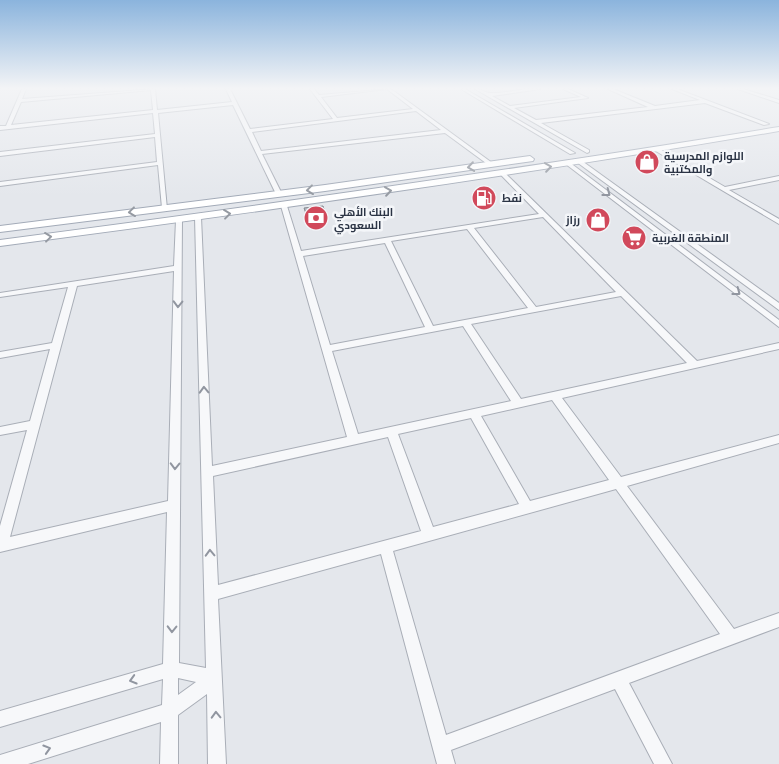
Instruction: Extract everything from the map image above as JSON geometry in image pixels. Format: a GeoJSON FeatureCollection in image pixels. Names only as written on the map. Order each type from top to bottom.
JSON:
{"type":"FeatureCollection","features":[{"type":"Feature","properties":{"kind":"main road"},"geometry":{"type":"LineString","coordinates":[[554,156],[762,125]]}},
{"type":"Feature","properties":{"kind":"main road"},"geometry":{"type":"LineString","coordinates":[[0,243],[198,218],[503,174],[779,129]]}},
{"type":"Feature","properties":{"kind":"main road"},"geometry":{"type":"LineString","coordinates":[[0,229],[279,194],[536,158]]}},
{"type":"Feature","properties":{"kind":"street"},"geometry":{"type":"LineString","coordinates":[[0,128],[31,125]]}},
{"type":"Feature","properties":{"kind":"street"},"geometry":{"type":"LineString","coordinates":[[157,125],[166,208]]}},
{"type":"Feature","properties":{"kind":"street"},"geometry":{"type":"LineString","coordinates":[[245,125],[279,194]]}},
{"type":"Feature","properties":{"kind":"street"},"geometry":{"type":"LineString","coordinates":[[248,131],[299,125]]}},
{"type":"Feature","properties":{"kind":"street"},"geometry":{"type":"LineString","coordinates":[[437,125],[492,164]]}},
{"type":"Feature","properties":{"kind":"street"},"geometry":{"type":"LineString","coordinates":[[524,125],[572,153]]}},
{"type":"Feature","properties":{"kind":"street"},"geometry":{"type":"LineString","coordinates":[[541,125],[587,151]]}},
{"type":"Feature","properties":{"kind":"street"},"geometry":{"type":"LineString","coordinates":[[259,153],[446,131]]}},
{"type":"Feature","properties":{"kind":"street"},"geometry":{"type":"LineString","coordinates":[[0,154],[158,135]]}},
{"type":"Feature","properties":{"kind":"street"},"geometry":{"type":"LineString","coordinates":[[656,149],[779,222]]}},
{"type":"Feature","properties":{"kind":"street"},"geometry":{"type":"LineString","coordinates":[[580,162],[779,307]]}},
{"type":"Feature","properties":{"kind":"street"},"geometry":{"type":"LineString","coordinates":[[0,184],[161,163]]}},
{"type":"Feature","properties":{"kind":"street"},"geometry":{"type":"LineString","coordinates":[[569,164],[779,324]]}},
{"type":"Feature","properties":{"kind":"street"},"geometry":{"type":"LineString","coordinates":[[503,174],[694,364]]}},
{"type":"Feature","properties":{"kind":"street"},"geometry":{"type":"LineString","coordinates":[[724,189],[779,178]]}},
{"type":"Feature","properties":{"kind":"street"},"geometry":{"type":"LineString","coordinates":[[284,206],[354,440]]}},
{"type":"Feature","properties":{"kind":"street"},"geometry":{"type":"LineString","coordinates":[[298,254],[544,215]]}},
{"type":"Feature","properties":{"kind":"street"},"geometry":{"type":"LineString","coordinates":[[198,218],[217,764]]}},
{"type":"Feature","properties":{"kind":"street"},"geometry":{"type":"LineString","coordinates":[[169,764],[179,220]]}},
{"type":"Feature","properties":{"kind":"street"},"geometry":{"type":"LineString","coordinates":[[469,227],[534,310]]}},
{"type":"Feature","properties":{"kind":"street"},"geometry":{"type":"LineString","coordinates":[[387,240],[431,330]]}},
{"type":"Feature","properties":{"kind":"street"},"geometry":{"type":"LineString","coordinates":[[0,295],[178,268]]}},
{"type":"Feature","properties":{"kind":"street"},"geometry":{"type":"LineString","coordinates":[[73,284],[1,546],[174,505]]}},
{"type":"Feature","properties":{"kind":"street"},"geometry":{"type":"LineString","coordinates":[[327,350],[623,294]]}},
{"type":"Feature","properties":{"kind":"street"},"geometry":{"type":"LineString","coordinates":[[466,323],[518,403]]}},
{"type":"Feature","properties":{"kind":"street"},"geometry":{"type":"LineString","coordinates":[[0,355],[56,345]]}},
{"type":"Feature","properties":{"kind":"street"},"geometry":{"type":"LineString","coordinates":[[207,472],[779,346]]}},
{"type":"Feature","properties":{"kind":"street"},"geometry":{"type":"LineString","coordinates":[[554,395],[731,637]]}},
{"type":"Feature","properties":{"kind":"street"},"geometry":{"type":"LineString","coordinates":[[474,413],[527,508]]}},
{"type":"Feature","properties":{"kind":"street"},"geometry":{"type":"LineString","coordinates":[[0,431],[35,424]]}},
{"type":"Feature","properties":{"kind":"street"},"geometry":{"type":"LineString","coordinates":[[390,431],[429,534]]}},
{"type":"Feature","properties":{"kind":"street"},"geometry":{"type":"LineString","coordinates":[[211,594],[777,442]]}},
{"type":"Feature","properties":{"kind":"street"},"geometry":{"type":"LineString","coordinates":[[385,546],[446,764]]}},
{"type":"Feature","properties":{"kind":"street"},"geometry":{"type":"LineString","coordinates":[[441,745],[778,621]]}},
{"type":"Feature","properties":{"kind":"street"},"geometry":{"type":"LineString","coordinates":[[0,719],[171,669],[215,678]]}},
{"type":"Feature","properties":{"kind":"street"},"geometry":{"type":"LineString","coordinates":[[0,764],[170,711],[215,678]]}},
{"type":"Feature","properties":{"kind":"street"},"geometry":{"type":"LineString","coordinates":[[618,679],[663,764]]}},
{"type":"Feature","properties":{"kind":"building"},"geometry":{"type":"Polygon","coordinates":[[[323,206],[326,215],[308,217],[304,208],[323,206]]]}},
{"type":"Feature","properties":{"kind":"place","name":"اللوازم المدرسية والمكتبية"},"geometry":{"type":"Point","coordinates":[647,162]}},
{"type":"Feature","properties":{"kind":"place","name":"نفط"},"geometry":{"type":"Point","coordinates":[484,198]}},
{"type":"Feature","properties":{"kind":"place","name":"البنك الأهلي السعودي"},"geometry":{"type":"Point","coordinates":[316,218]}},
{"type":"Feature","properties":{"kind":"place","name":"رزاز"},"geometry":{"type":"Point","coordinates":[598,220]}},
{"type":"Feature","properties":{"kind":"place","name":"المنطقة الغربية"},"geometry":{"type":"Point","coordinates":[634,238]}}]}
